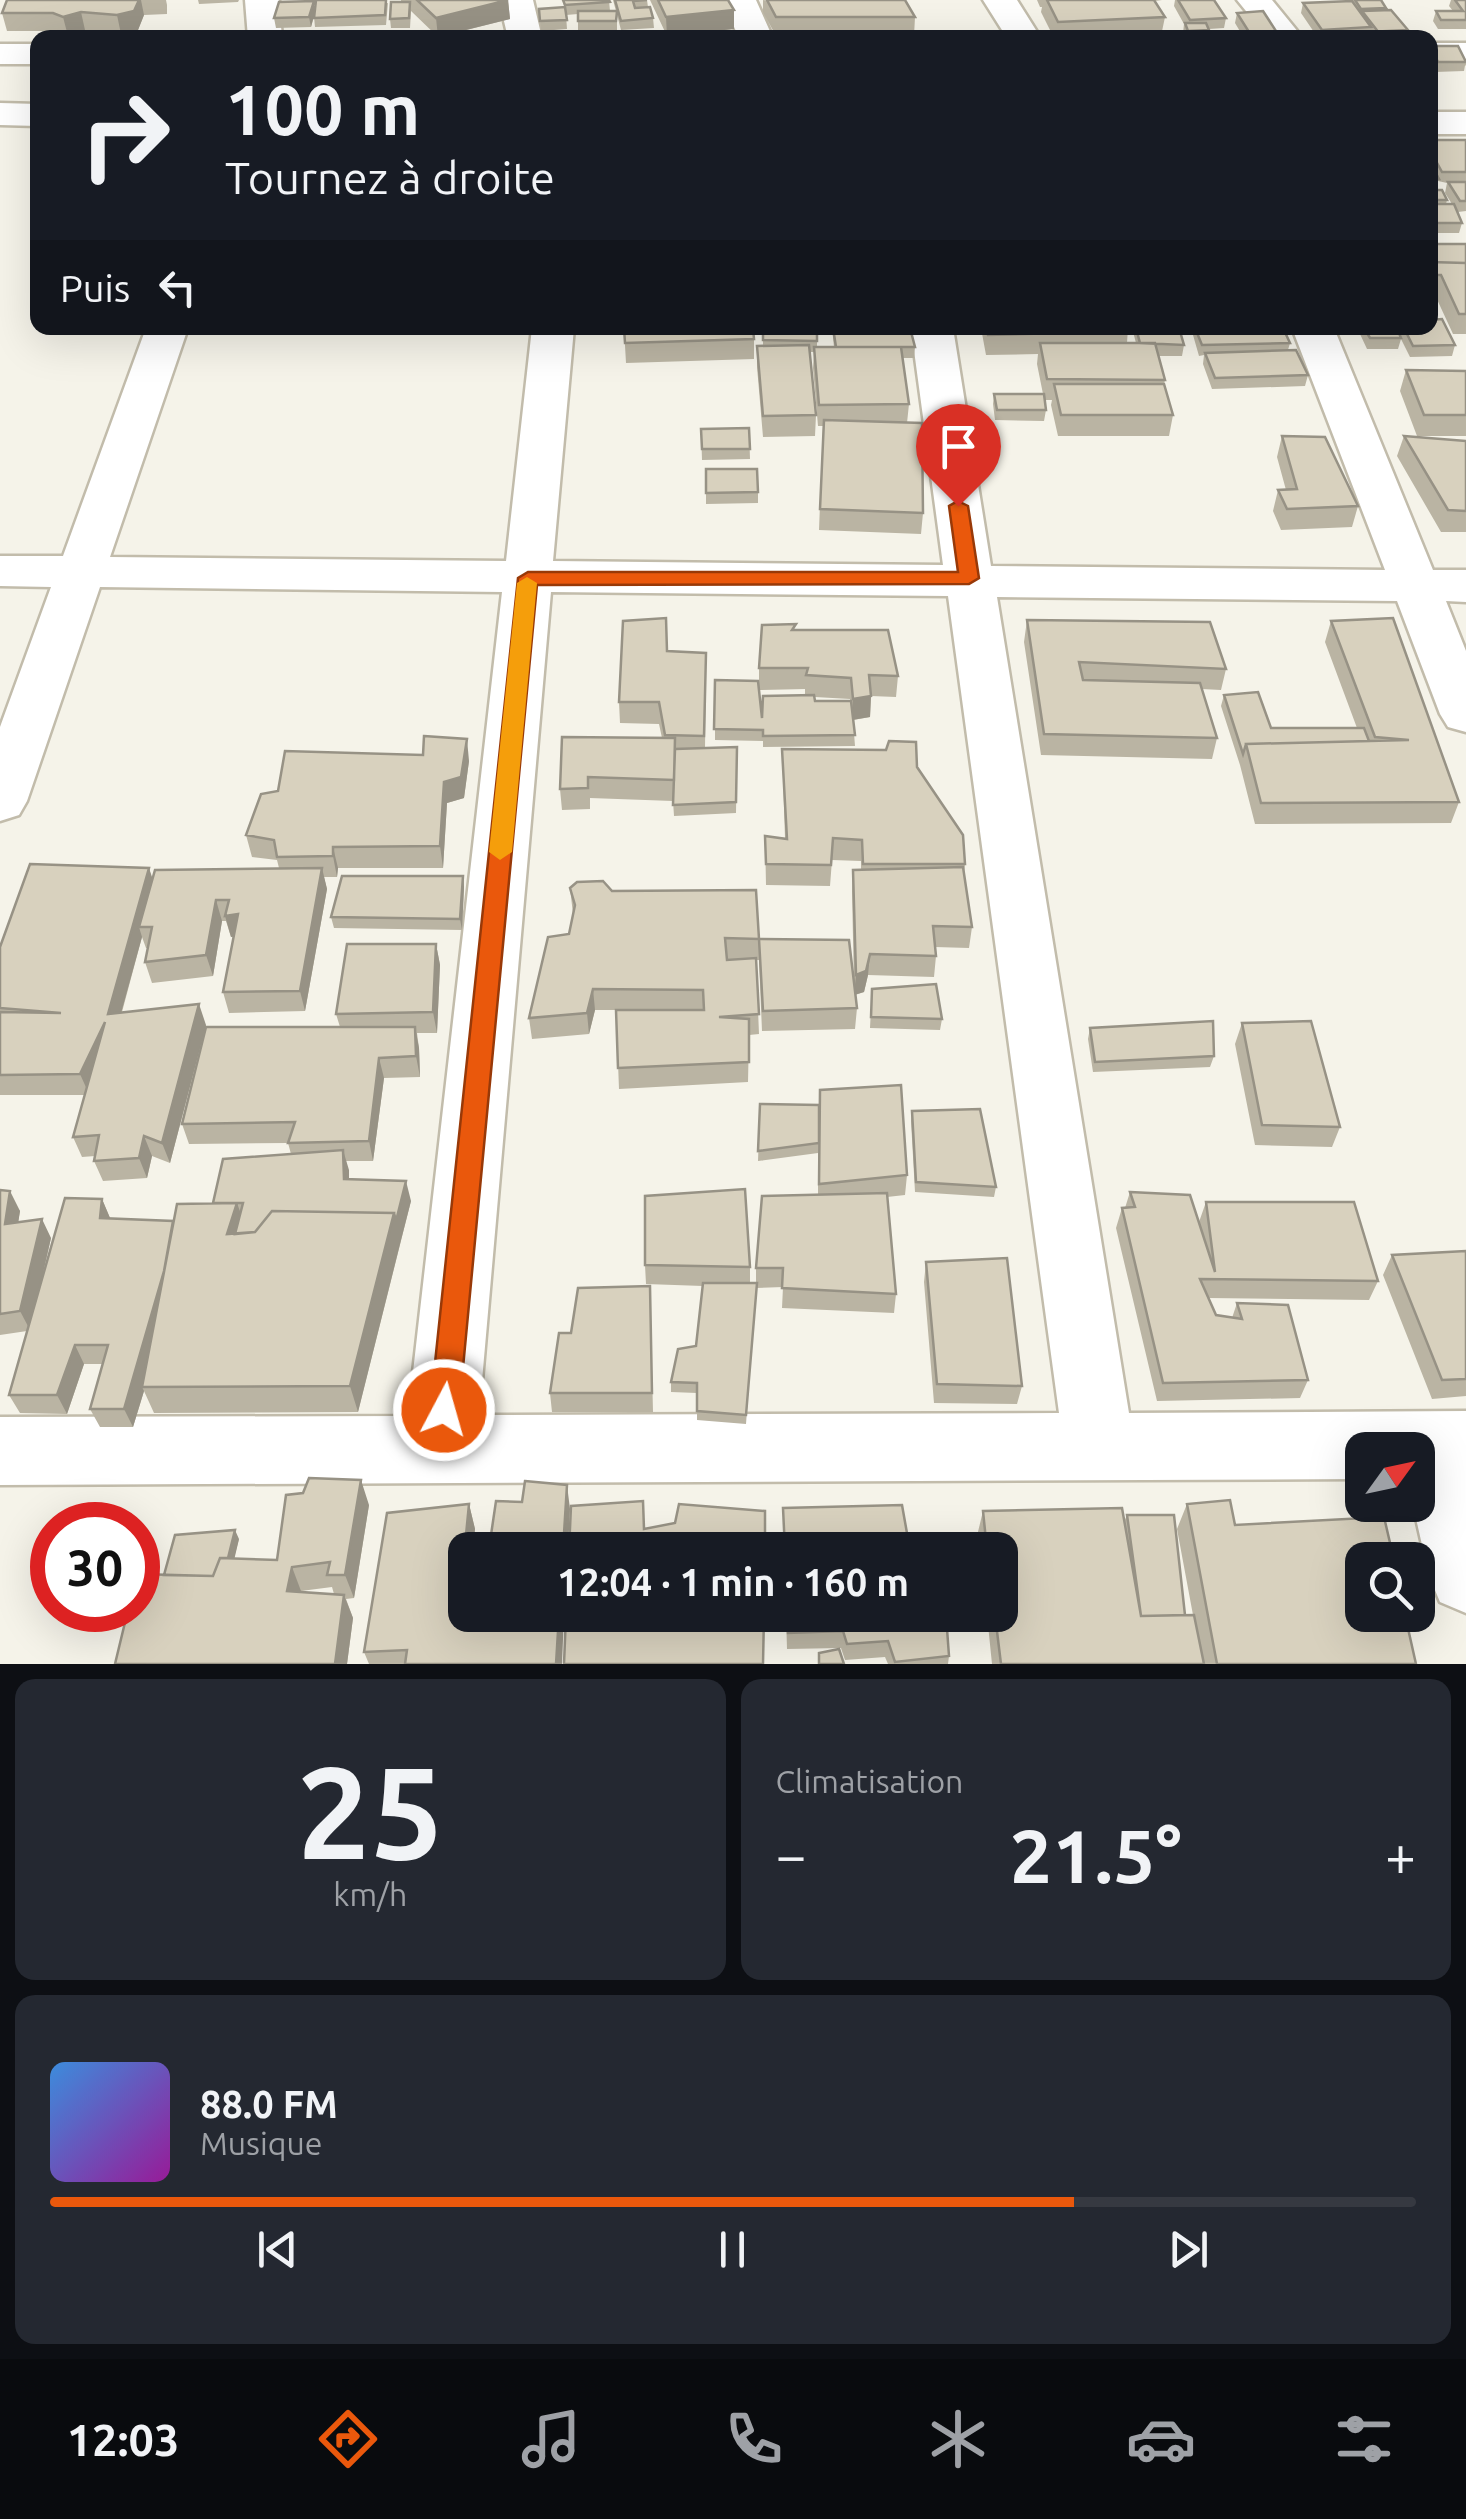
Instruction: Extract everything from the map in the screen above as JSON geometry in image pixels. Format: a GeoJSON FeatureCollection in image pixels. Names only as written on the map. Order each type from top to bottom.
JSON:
{"type":"FeatureCollection","features":[{"type":"Feature","properties":{"kind":"street"},"geometry":{"type":"LineString","coordinates":[[262,0],[264,30]]}},
{"type":"Feature","properties":{"kind":"street"},"geometry":{"type":"LineString","coordinates":[[516,0],[523,30]]}},
{"type":"Feature","properties":{"kind":"street"},"geometry":{"type":"LineString","coordinates":[[738,0],[752,30]]}},
{"type":"Feature","properties":{"kind":"street"},"geometry":{"type":"LineString","coordinates":[[1000,0],[1019,30]]}},
{"type":"Feature","properties":{"kind":"street"},"geometry":{"type":"LineString","coordinates":[[1254,0],[1279,30]]}},
{"type":"Feature","properties":{"kind":"street"},"geometry":{"type":"LineString","coordinates":[[1438,53],[1466,53]]}},
{"type":"Feature","properties":{"kind":"street"},"geometry":{"type":"LineString","coordinates":[[0,54],[30,54]]}},
{"type":"Feature","properties":{"kind":"street"},"geometry":{"type":"LineString","coordinates":[[0,88],[30,88]]}},
{"type":"Feature","properties":{"kind":"street"},"geometry":{"type":"LineString","coordinates":[[1438,98],[1466,98]]}},
{"type":"Feature","properties":{"kind":"street"},"geometry":{"type":"LineString","coordinates":[[0,114],[30,115]]}},
{"type":"Feature","properties":{"kind":"street"},"geometry":{"type":"LineString","coordinates":[[1438,122],[1466,123]]}},
{"type":"Feature","properties":{"kind":"street"},"geometry":{"type":"LineString","coordinates":[[0,801],[165,335]]}},
{"type":"Feature","properties":{"kind":"street"},"geometry":{"type":"LineString","coordinates":[[440,1450],[552,335]]}},
{"type":"Feature","properties":{"kind":"street"},"geometry":{"type":"LineString","coordinates":[[933,335],[1099,1447]]}},
{"type":"Feature","properties":{"kind":"street"},"geometry":{"type":"LineString","coordinates":[[1316,335],[1466,714]]}},
{"type":"Feature","properties":{"kind":"street"},"geometry":{"type":"LineString","coordinates":[[0,571],[1466,586]]}},
{"type":"Feature","properties":{"kind":"street"},"geometry":{"type":"LineString","coordinates":[[1,1456],[1451,1445],[1466,1576]]}},
{"type":"Feature","properties":{"kind":"building"},"geometry":{"type":"Polygon","coordinates":[[[7,0],[139,0],[134,11],[117,15],[81,12],[63,17],[53,13],[2,13],[7,0]]]}},
{"type":"Feature","properties":{"kind":"building"},"geometry":{"type":"Polygon","coordinates":[[[316,0],[386,0],[385,15],[314,18],[316,0]]]}},
{"type":"Feature","properties":{"kind":"building"},"geometry":{"type":"Polygon","coordinates":[[[417,0],[508,0],[436,18],[417,0]]]}},
{"type":"Feature","properties":{"kind":"building"},"geometry":{"type":"Polygon","coordinates":[[[563,0],[609,0],[610,2],[565,5],[563,0]]]}},
{"type":"Feature","properties":{"kind":"building"},"geometry":{"type":"Polygon","coordinates":[[[615,0],[647,0],[633,1],[635,8],[650,7],[653,18],[621,21],[615,0]]]}},
{"type":"Feature","properties":{"kind":"building"},"geometry":{"type":"Polygon","coordinates":[[[658,0],[728,0],[734,10],[666,17],[658,0]]]}},
{"type":"Feature","properties":{"kind":"building"},"geometry":{"type":"Polygon","coordinates":[[[767,0],[905,0],[915,17],[776,17],[767,0]]]}},
{"type":"Feature","properties":{"kind":"building"},"geometry":{"type":"Polygon","coordinates":[[[1047,0],[1154,0],[1165,17],[1058,22],[1047,0]]]}},
{"type":"Feature","properties":{"kind":"building"},"geometry":{"type":"Polygon","coordinates":[[[1178,0],[1214,0],[1226,18],[1190,20],[1178,0]]]}},
{"type":"Feature","properties":{"kind":"building"},"geometry":{"type":"Polygon","coordinates":[[[1355,0],[1381,0],[1386,8],[1361,9],[1355,0]]]}},
{"type":"Feature","properties":{"kind":"building"},"geometry":{"type":"Polygon","coordinates":[[[1455,0],[1466,0],[1466,20],[1441,20],[1436,11],[1463,11],[1455,0]]]}},
{"type":"Feature","properties":{"kind":"building"},"geometry":{"type":"Polygon","coordinates":[[[314,1],[309,17],[274,18],[279,2],[314,1]]]}},
{"type":"Feature","properties":{"kind":"building"},"geometry":{"type":"Polygon","coordinates":[[[1352,1],[1371,27],[1322,30],[1303,3],[1352,1]]]}},
{"type":"Feature","properties":{"kind":"building"},"geometry":{"type":"Polygon","coordinates":[[[391,2],[410,2],[409,18],[390,19],[391,2]]]}},
{"type":"Feature","properties":{"kind":"building"},"geometry":{"type":"Polygon","coordinates":[[[565,7],[567,20],[540,21],[539,9],[565,7]]]}},
{"type":"Feature","properties":{"kind":"building"},"geometry":{"type":"Polygon","coordinates":[[[1391,10],[1408,30],[1377,30],[1362,11],[1391,10]]]}},
{"type":"Feature","properties":{"kind":"building"},"geometry":{"type":"Polygon","coordinates":[[[578,11],[617,11],[616,21],[578,21],[578,11]]]}},
{"type":"Feature","properties":{"kind":"building"},"geometry":{"type":"Polygon","coordinates":[[[1263,11],[1275,30],[1248,30],[1237,13],[1263,11]]]}},
{"type":"Feature","properties":{"kind":"building"},"geometry":{"type":"Polygon","coordinates":[[[1185,23],[1206,23],[1209,30],[1188,30],[1185,23]]]}},
{"type":"Feature","properties":{"kind":"building"},"geometry":{"type":"Polygon","coordinates":[[[1438,46],[1458,46],[1466,62],[1438,62],[1438,46]]]}},
{"type":"Feature","properties":{"kind":"building"},"geometry":{"type":"Polygon","coordinates":[[[1438,140],[1466,140],[1466,172],[1442,172],[1438,165],[1438,140]]]}},
{"type":"Feature","properties":{"kind":"building"},"geometry":{"type":"Polygon","coordinates":[[[1448,182],[1466,182],[1466,201],[1460,201],[1448,182]]]}},
{"type":"Feature","properties":{"kind":"building"},"geometry":{"type":"Polygon","coordinates":[[[1438,190],[1442,190],[1447,200],[1438,200],[1438,190]]]}},
{"type":"Feature","properties":{"kind":"building"},"geometry":{"type":"Polygon","coordinates":[[[1438,204],[1454,204],[1462,223],[1438,223],[1438,204]]]}},
{"type":"Feature","properties":{"kind":"building"},"geometry":{"type":"Polygon","coordinates":[[[1438,244],[1466,244],[1466,263],[1438,262],[1438,244]]]}},
{"type":"Feature","properties":{"kind":"building"},"geometry":{"type":"Polygon","coordinates":[[[1438,262],[1466,263],[1466,314],[1459,314],[1438,262]]]}},
{"type":"Feature","properties":{"kind":"building"},"geometry":{"type":"Polygon","coordinates":[[[1438,319],[1442,319],[1455,345],[1413,346],[1408,335],[1438,335],[1438,319]]]}},
{"type":"Feature","properties":{"kind":"building"},"geometry":{"type":"Polygon","coordinates":[[[624,335],[754,335],[754,339],[625,343],[624,335]]]}},
{"type":"Feature","properties":{"kind":"building"},"geometry":{"type":"Polygon","coordinates":[[[763,335],[817,335],[817,341],[763,340],[763,335]]]}},
{"type":"Feature","properties":{"kind":"building"},"geometry":{"type":"Polygon","coordinates":[[[834,335],[912,335],[915,347],[836,347],[834,335]]]}},
{"type":"Feature","properties":{"kind":"building"},"geometry":{"type":"Polygon","coordinates":[[[1138,335],[1181,335],[1184,345],[1140,343],[1138,335]]]}},
{"type":"Feature","properties":{"kind":"building"},"geometry":{"type":"Polygon","coordinates":[[[1198,335],[1286,335],[1290,343],[1202,345],[1198,335]]]}},
{"type":"Feature","properties":{"kind":"building"},"geometry":{"type":"Polygon","coordinates":[[[1368,335],[1401,338],[1370,338],[1368,335]]]}},
{"type":"Feature","properties":{"kind":"building"},"geometry":{"type":"Polygon","coordinates":[[[1040,343],[1155,343],[1165,380],[1047,379],[1040,343]]]}},
{"type":"Feature","properties":{"kind":"building"},"geometry":{"type":"Polygon","coordinates":[[[809,345],[816,415],[763,416],[757,346],[809,345]]]}},
{"type":"Feature","properties":{"kind":"building"},"geometry":{"type":"Polygon","coordinates":[[[814,347],[901,347],[909,404],[819,405],[814,347]]]}},
{"type":"Feature","properties":{"kind":"building"},"geometry":{"type":"Polygon","coordinates":[[[1296,350],[1308,375],[1215,378],[1205,353],[1296,350]]]}},
{"type":"Feature","properties":{"kind":"building"},"geometry":{"type":"Polygon","coordinates":[[[1406,370],[1466,371],[1466,415],[1424,415],[1406,370]]]}},
{"type":"Feature","properties":{"kind":"building"},"geometry":{"type":"Polygon","coordinates":[[[1054,384],[1164,384],[1173,415],[1061,415],[1054,384]]]}},
{"type":"Feature","properties":{"kind":"building"},"geometry":{"type":"Polygon","coordinates":[[[994,394],[1044,394],[1046,410],[997,410],[994,394]]]}},
{"type":"Feature","properties":{"kind":"building"},"geometry":{"type":"Polygon","coordinates":[[[824,420],[922,423],[923,513],[820,509],[824,420]]]}},
{"type":"Feature","properties":{"kind":"building"},"geometry":{"type":"Polygon","coordinates":[[[749,428],[750,449],[702,449],[701,429],[749,428]]]}},
{"type":"Feature","properties":{"kind":"building"},"geometry":{"type":"Polygon","coordinates":[[[1282,436],[1325,437],[1358,506],[1287,509],[1278,490],[1297,489],[1282,436]]]}},
{"type":"Feature","properties":{"kind":"building"},"geometry":{"type":"Polygon","coordinates":[[[1404,436],[1466,441],[1466,511],[1448,510],[1404,436]]]}},
{"type":"Feature","properties":{"kind":"building"},"geometry":{"type":"Polygon","coordinates":[[[706,469],[757,469],[758,492],[706,493],[706,469]]]}},
{"type":"Feature","properties":{"kind":"building"},"geometry":{"type":"Polygon","coordinates":[[[666,618],[667,651],[706,653],[704,736],[665,735],[659,702],[619,702],[623,621],[666,618]]]}},
{"type":"Feature","properties":{"kind":"building"},"geometry":{"type":"Polygon","coordinates":[[[1393,618],[1459,802],[1261,803],[1246,744],[1409,740],[1375,737],[1331,621],[1393,618]]]}},
{"type":"Feature","properties":{"kind":"building"},"geometry":{"type":"Polygon","coordinates":[[[1027,620],[1210,622],[1226,669],[1079,662],[1083,680],[1200,683],[1217,738],[1044,734],[1027,620]]]}},
{"type":"Feature","properties":{"kind":"building"},"geometry":{"type":"Polygon","coordinates":[[[796,624],[792,630],[888,630],[898,676],[869,675],[871,696],[853,699],[851,678],[806,675],[808,668],[759,668],[762,625],[796,624]]]}},
{"type":"Feature","properties":{"kind":"building"},"geometry":{"type":"Polygon","coordinates":[[[715,680],[758,681],[762,718],[763,696],[814,695],[815,701],[851,701],[855,735],[763,736],[763,730],[714,729],[715,680]]]}},
{"type":"Feature","properties":{"kind":"building"},"geometry":{"type":"Polygon","coordinates":[[[1258,692],[1271,728],[1364,728],[1369,741],[1246,744],[1243,754],[1224,695],[1258,692]]]}},
{"type":"Feature","properties":{"kind":"building"},"geometry":{"type":"Polygon","coordinates":[[[424,736],[467,739],[461,777],[444,782],[440,846],[333,847],[333,856],[277,857],[274,840],[246,835],[261,794],[278,791],[285,751],[423,755],[424,736]]]}},
{"type":"Feature","properties":{"kind":"building"},"geometry":{"type":"Polygon","coordinates":[[[562,737],[675,738],[674,780],[588,777],[588,788],[560,789],[562,737]]]}},
{"type":"Feature","properties":{"kind":"building"},"geometry":{"type":"Polygon","coordinates":[[[889,741],[916,742],[917,767],[963,835],[965,864],[863,864],[862,840],[833,838],[831,865],[766,864],[765,836],[787,839],[782,749],[886,750],[889,741]]]}},
{"type":"Feature","properties":{"kind":"building"},"geometry":{"type":"Polygon","coordinates":[[[737,747],[736,802],[673,805],[675,749],[737,747]]]}},
{"type":"Feature","properties":{"kind":"building"},"geometry":{"type":"Polygon","coordinates":[[[30,864],[149,868],[108,1014],[199,1004],[162,1143],[144,1136],[139,1158],[94,1161],[99,1135],[73,1137],[105,1022],[80,1074],[0,1075],[0,1012],[61,1013],[0,1008],[0,947],[30,864]]]}},
{"type":"Feature","properties":{"kind":"building"},"geometry":{"type":"Polygon","coordinates":[[[963,867],[972,927],[933,926],[936,956],[870,954],[866,971],[856,975],[853,870],[963,867]]]}},
{"type":"Feature","properties":{"kind":"building"},"geometry":{"type":"Polygon","coordinates":[[[322,868],[300,991],[223,992],[238,914],[225,916],[229,900],[216,900],[206,955],[145,962],[152,927],[139,927],[155,870],[322,868]]]}},
{"type":"Feature","properties":{"kind":"building"},"geometry":{"type":"Polygon","coordinates":[[[342,876],[463,876],[460,919],[331,917],[342,876]]]}},
{"type":"Feature","properties":{"kind":"building"},"geometry":{"type":"Polygon","coordinates":[[[603,881],[612,891],[756,890],[759,939],[725,938],[727,960],[756,958],[759,1014],[719,1017],[749,1019],[749,1062],[618,1068],[616,1010],[704,1010],[703,990],[593,989],[587,1013],[529,1018],[548,937],[569,934],[575,905],[570,888],[577,882],[603,881]]]}},
{"type":"Feature","properties":{"kind":"building"},"geometry":{"type":"Polygon","coordinates":[[[759,939],[849,940],[857,1008],[763,1011],[759,939]]]}},
{"type":"Feature","properties":{"kind":"building"},"geometry":{"type":"Polygon","coordinates":[[[347,944],[436,944],[433,1012],[336,1014],[347,944]]]}},
{"type":"Feature","properties":{"kind":"building"},"geometry":{"type":"Polygon","coordinates":[[[936,984],[942,1019],[871,1017],[872,989],[936,984]]]}},
{"type":"Feature","properties":{"kind":"building"},"geometry":{"type":"Polygon","coordinates":[[[1213,1021],[1214,1056],[1095,1062],[1090,1028],[1213,1021]]]}},
{"type":"Feature","properties":{"kind":"building"},"geometry":{"type":"Polygon","coordinates":[[[1311,1021],[1340,1127],[1262,1125],[1242,1023],[1311,1021]]]}},
{"type":"Feature","properties":{"kind":"building"},"geometry":{"type":"Polygon","coordinates":[[[206,1027],[415,1027],[416,1056],[379,1058],[369,1141],[288,1143],[295,1122],[182,1124],[206,1027]]]}},
{"type":"Feature","properties":{"kind":"building"},"geometry":{"type":"Polygon","coordinates":[[[901,1085],[907,1175],[819,1184],[820,1090],[901,1085]]]}},
{"type":"Feature","properties":{"kind":"building"},"geometry":{"type":"Polygon","coordinates":[[[760,1104],[819,1105],[819,1143],[758,1151],[760,1104]]]}},
{"type":"Feature","properties":{"kind":"building"},"geometry":{"type":"Polygon","coordinates":[[[980,1109],[996,1187],[916,1182],[912,1111],[980,1109]]]}},
{"type":"Feature","properties":{"kind":"building"},"geometry":{"type":"Polygon","coordinates":[[[343,1150],[344,1179],[406,1181],[396,1221],[394,1213],[272,1211],[255,1232],[235,1234],[243,1203],[213,1203],[223,1159],[343,1150]]]}},
{"type":"Feature","properties":{"kind":"building"},"geometry":{"type":"Polygon","coordinates":[[[745,1189],[750,1267],[645,1265],[645,1196],[745,1189]]]}},
{"type":"Feature","properties":{"kind":"building"},"geometry":{"type":"Polygon","coordinates":[[[0,1190],[10,1191],[5,1224],[42,1219],[20,1311],[0,1314],[0,1190]]]}},
{"type":"Feature","properties":{"kind":"building"},"geometry":{"type":"Polygon","coordinates":[[[1130,1192],[1190,1195],[1215,1272],[1206,1202],[1354,1202],[1378,1281],[1200,1279],[1216,1315],[1242,1319],[1237,1303],[1288,1305],[1308,1380],[1163,1383],[1122,1208],[1135,1207],[1130,1192]]]}},
{"type":"Feature","properties":{"kind":"building"},"geometry":{"type":"Polygon","coordinates":[[[887,1193],[896,1294],[782,1288],[783,1268],[756,1268],[762,1196],[887,1193]]]}},
{"type":"Feature","properties":{"kind":"building"},"geometry":{"type":"Polygon","coordinates":[[[65,1198],[102,1199],[100,1218],[173,1221],[164,1271],[124,1409],[90,1409],[108,1345],[75,1345],[57,1395],[9,1395],[65,1198]]]}},
{"type":"Feature","properties":{"kind":"building"},"geometry":{"type":"Polygon","coordinates":[[[237,1203],[227,1234],[255,1232],[272,1211],[394,1213],[350,1386],[142,1387],[177,1204],[237,1203]]]}},
{"type":"Feature","properties":{"kind":"building"},"geometry":{"type":"Polygon","coordinates":[[[1466,1251],[1466,1379],[1442,1380],[1392,1255],[1466,1251]]]}},
{"type":"Feature","properties":{"kind":"building"},"geometry":{"type":"Polygon","coordinates":[[[1007,1258],[1022,1386],[937,1384],[926,1262],[1007,1258]]]}},
{"type":"Feature","properties":{"kind":"building"},"geometry":{"type":"Polygon","coordinates":[[[703,1283],[757,1283],[746,1415],[697,1411],[697,1383],[671,1382],[678,1349],[696,1346],[703,1283]]]}},
{"type":"Feature","properties":{"kind":"building"},"geometry":{"type":"Polygon","coordinates":[[[650,1286],[652,1393],[550,1393],[559,1333],[571,1333],[578,1288],[650,1286]]]}},
{"type":"Feature","properties":{"kind":"building"},"geometry":{"type":"Polygon","coordinates":[[[309,1478],[361,1480],[345,1575],[327,1575],[330,1562],[292,1567],[287,1591],[344,1595],[335,1664],[115,1664],[123,1632],[160,1632],[160,1575],[213,1576],[220,1558],[277,1560],[286,1495],[303,1493],[309,1478]]]}},
{"type":"Feature","properties":{"kind":"building"},"geometry":{"type":"Polygon","coordinates":[[[525,1481],[567,1485],[564,1532],[491,1532],[496,1501],[522,1502],[525,1481]]]}},
{"type":"Feature","properties":{"kind":"building"},"geometry":{"type":"Polygon","coordinates":[[[1230,1500],[1235,1525],[1345,1519],[1385,1522],[1390,1542],[1345,1542],[1345,1632],[1409,1632],[1416,1664],[1217,1664],[1187,1504],[1230,1500]]]}},
{"type":"Feature","properties":{"kind":"building"},"geometry":{"type":"Polygon","coordinates":[[[643,1501],[644,1529],[675,1523],[679,1504],[765,1511],[765,1532],[570,1532],[571,1506],[643,1501]]]}},
{"type":"Feature","properties":{"kind":"building"},"geometry":{"type":"Polygon","coordinates":[[[469,1504],[466,1532],[448,1532],[448,1632],[558,1632],[556,1664],[405,1664],[407,1650],[364,1652],[387,1513],[469,1504]]]}},
{"type":"Feature","properties":{"kind":"building"},"geometry":{"type":"Polygon","coordinates":[[[902,1505],[907,1532],[784,1532],[783,1508],[902,1505]]]}},
{"type":"Feature","properties":{"kind":"building"},"geometry":{"type":"Polygon","coordinates":[[[1122,1508],[1141,1616],[1194,1615],[1204,1664],[1001,1664],[997,1632],[1018,1632],[1018,1532],[985,1532],[983,1511],[1122,1508]]]}},
{"type":"Feature","properties":{"kind":"building"},"geometry":{"type":"Polygon","coordinates":[[[1127,1515],[1174,1515],[1185,1615],[1141,1616],[1127,1515]]]}},
{"type":"Feature","properties":{"kind":"building"},"geometry":{"type":"Polygon","coordinates":[[[235,1530],[228,1558],[220,1558],[213,1576],[164,1575],[175,1535],[235,1530]]]}},
{"type":"Feature","properties":{"kind":"building"},"geometry":{"type":"Polygon","coordinates":[[[565,1632],[764,1632],[763,1664],[564,1664],[565,1632]]]}},
{"type":"Feature","properties":{"kind":"building"},"geometry":{"type":"Polygon","coordinates":[[[843,1632],[947,1632],[949,1656],[895,1662],[888,1641],[847,1644],[843,1632]]]}},
{"type":"Feature","properties":{"kind":"building"},"geometry":{"type":"Polygon","coordinates":[[[839,1649],[844,1664],[819,1664],[819,1653],[839,1649]]]}},
{"type":"Feature","properties":{"kind":"slow traffic"},"geometry":{"type":"LineString","coordinates":[[500,852],[527,583]]}},
{"type":"Feature","properties":{"kind":"route"},"geometry":{"type":"LineString","coordinates":[[444,1410],[528,578],[969,578],[958,506]]}}]}
